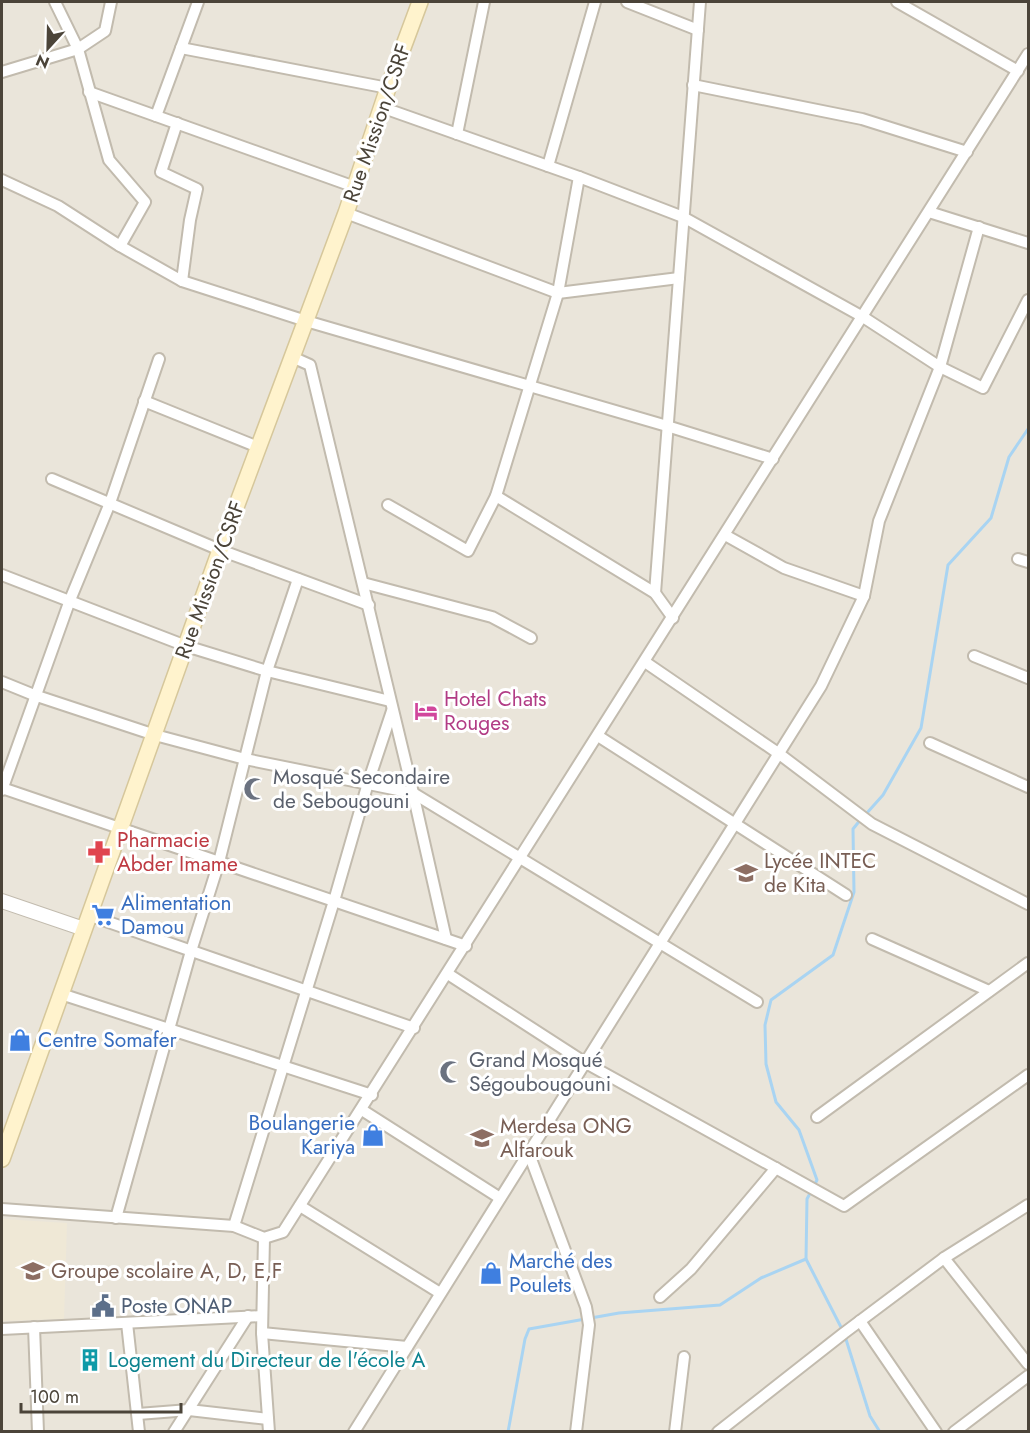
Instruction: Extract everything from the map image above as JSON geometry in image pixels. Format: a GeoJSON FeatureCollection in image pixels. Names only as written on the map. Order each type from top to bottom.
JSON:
{"type":"FeatureCollection","features":[{"type":"Feature","properties":{"kind":"main road","name":"Rue Mission/CSRF"},"geometry":{"type":"LineString","coordinates":[[2,1159],[220,550],[346,213],[420,2]]}},
{"type":"Feature","properties":{"kind":"street"},"geometry":{"type":"LineString","coordinates":[[55,2],[78,49],[109,160],[145,202],[120,246]]}},
{"type":"Feature","properties":{"kind":"street"},"geometry":{"type":"LineString","coordinates":[[2,72],[78,49],[105,31],[111,2]]}},
{"type":"Feature","properties":{"kind":"street"},"geometry":{"type":"LineString","coordinates":[[156,116],[198,2]]}},
{"type":"Feature","properties":{"kind":"street"},"geometry":{"type":"LineString","coordinates":[[457,134],[484,2]]}},
{"type":"Feature","properties":{"kind":"street"},"geometry":{"type":"LineString","coordinates":[[548,166],[595,2]]}},
{"type":"Feature","properties":{"kind":"street"},"geometry":{"type":"LineString","coordinates":[[627,2],[698,30]]}},
{"type":"Feature","properties":{"kind":"street"},"geometry":{"type":"LineString","coordinates":[[654,593],[700,2]]}},
{"type":"Feature","properties":{"kind":"street"},"geometry":{"type":"LineString","coordinates":[[897,2],[1018,70]]}},
{"type":"Feature","properties":{"kind":"street"},"geometry":{"type":"LineString","coordinates":[[181,48],[388,88]]}},
{"type":"Feature","properties":{"kind":"street"},"geometry":{"type":"LineString","coordinates":[[2,1209],[234,1226],[264,1238],[283,1232],[372,1095],[1029,54]]}},
{"type":"Feature","properties":{"kind":"street"},"geometry":{"type":"LineString","coordinates":[[693,85],[862,119],[967,152]]}},
{"type":"Feature","properties":{"kind":"street"},"geometry":{"type":"LineString","coordinates":[[89,92],[355,187]]}},
{"type":"Feature","properties":{"kind":"street"},"geometry":{"type":"LineString","coordinates":[[381,108],[579,177],[683,217],[863,317],[940,367],[983,387],[1029,300]]}},
{"type":"Feature","properties":{"kind":"street"},"geometry":{"type":"LineString","coordinates":[[177,123],[161,172],[197,189],[190,220],[182,282]]}},
{"type":"Feature","properties":{"kind":"street"},"geometry":{"type":"LineString","coordinates":[[388,505],[468,551],[496,496],[558,293],[579,177]]}},
{"type":"Feature","properties":{"kind":"street"},"geometry":{"type":"LineString","coordinates":[[2,180],[58,206],[182,282],[773,459]]}},
{"type":"Feature","properties":{"kind":"street"},"geometry":{"type":"LineString","coordinates":[[929,212],[1029,243]]}},
{"type":"Feature","properties":{"kind":"street"},"geometry":{"type":"LineString","coordinates":[[346,213],[558,293],[679,278]]}},
{"type":"Feature","properties":{"kind":"street"},"geometry":{"type":"LineString","coordinates":[[354,1431],[821,686],[864,596],[879,521],[940,367],[979,227]]}},
{"type":"Feature","properties":{"kind":"street"},"geometry":{"type":"LineString","coordinates":[[292,357],[310,365],[369,605],[446,939]]}},
{"type":"Feature","properties":{"kind":"street"},"geometry":{"type":"LineString","coordinates":[[159,358],[110,503],[70,600],[2,788],[465,946]]}},
{"type":"Feature","properties":{"kind":"street"},"geometry":{"type":"LineString","coordinates":[[144,401],[258,447]]}},
{"type":"Feature","properties":{"kind":"street"},"geometry":{"type":"LineString","coordinates":[[52,479],[220,550],[369,605]]}},
{"type":"Feature","properties":{"kind":"street"},"geometry":{"type":"LineString","coordinates":[[496,496],[654,593],[672,618]]}},
{"type":"Feature","properties":{"kind":"street"},"geometry":{"type":"LineString","coordinates":[[725,535],[784,568],[864,596]]}},
{"type":"Feature","properties":{"kind":"street"},"geometry":{"type":"LineString","coordinates":[[2,575],[186,646],[391,706]]}},
{"type":"Feature","properties":{"kind":"street"},"geometry":{"type":"LineString","coordinates":[[116,1218],[191,951],[219,862],[267,671],[298,579]]}},
{"type":"Feature","properties":{"kind":"street"},"geometry":{"type":"LineString","coordinates":[[363,583],[492,617],[531,638]]}},
{"type":"Feature","properties":{"kind":"street"},"geometry":{"type":"LineString","coordinates":[[974,656],[1029,678]]}},
{"type":"Feature","properties":{"kind":"street"},"geometry":{"type":"LineString","coordinates":[[645,662],[778,753],[872,824],[1029,904]]}},
{"type":"Feature","properties":{"kind":"street"},"geometry":{"type":"LineString","coordinates":[[2,682],[154,735],[245,759],[413,793],[757,1002]]}},
{"type":"Feature","properties":{"kind":"street"},"geometry":{"type":"LineString","coordinates":[[234,1226],[391,706]]}},
{"type":"Feature","properties":{"kind":"street"},"geometry":{"type":"LineString","coordinates":[[598,735],[846,895]]}},
{"type":"Feature","properties":{"kind":"street"},"geometry":{"type":"LineString","coordinates":[[930,743],[1029,787]]}},
{"type":"Feature","properties":{"kind":"street"},"geometry":{"type":"LineString","coordinates":[[2,902],[191,951],[414,1028]]}},
{"type":"Feature","properties":{"kind":"street"},"geometry":{"type":"LineString","coordinates":[[872,939],[989,991]]}},
{"type":"Feature","properties":{"kind":"street"},"geometry":{"type":"LineString","coordinates":[[817,1117],[1029,963]]}},
{"type":"Feature","properties":{"kind":"street"},"geometry":{"type":"LineString","coordinates":[[448,974],[584,1062],[844,1206],[1029,1075]]}},
{"type":"Feature","properties":{"kind":"street"},"geometry":{"type":"LineString","coordinates":[[61,994],[372,1095]]}},
{"type":"Feature","properties":{"kind":"street"},"geometry":{"type":"LineString","coordinates":[[362,1110],[500,1198]]}},
{"type":"Feature","properties":{"kind":"street"},"geometry":{"type":"LineString","coordinates":[[528,1151],[586,1307],[589,1325],[576,1431]]}},
{"type":"Feature","properties":{"kind":"street"},"geometry":{"type":"LineString","coordinates":[[660,1297],[691,1269],[776,1168]]}},
{"type":"Feature","properties":{"kind":"street"},"geometry":{"type":"LineString","coordinates":[[718,1431],[944,1258],[1029,1205]]}},
{"type":"Feature","properties":{"kind":"street"},"geometry":{"type":"LineString","coordinates":[[300,1206],[440,1293]]}},
{"type":"Feature","properties":{"kind":"street"},"geometry":{"type":"LineString","coordinates":[[264,1238],[262,1333],[269,1431]]}},
{"type":"Feature","properties":{"kind":"street"},"geometry":{"type":"LineString","coordinates":[[944,1258],[1029,1364]]}},
{"type":"Feature","properties":{"kind":"street"},"geometry":{"type":"LineString","coordinates":[[174,1431],[248,1316]]}},
{"type":"Feature","properties":{"kind":"street"},"geometry":{"type":"LineString","coordinates":[[2,1329],[262,1316]]}},
{"type":"Feature","properties":{"kind":"street"},"geometry":{"type":"LineString","coordinates":[[860,1321],[936,1431]]}},
{"type":"Feature","properties":{"kind":"street"},"geometry":{"type":"LineString","coordinates":[[127,1323],[139,1431]]}},
{"type":"Feature","properties":{"kind":"street"},"geometry":{"type":"LineString","coordinates":[[34,1327],[38,1431]]}},
{"type":"Feature","properties":{"kind":"street"},"geometry":{"type":"LineString","coordinates":[[262,1333],[407,1347]]}},
{"type":"Feature","properties":{"kind":"street"},"geometry":{"type":"LineString","coordinates":[[675,1431],[684,1357]]}},
{"type":"Feature","properties":{"kind":"street"},"geometry":{"type":"LineString","coordinates":[[954,1431],[1029,1376]]}},
{"type":"Feature","properties":{"kind":"street"},"geometry":{"type":"LineString","coordinates":[[138,1414],[189,1410],[268,1419]]}},
{"type":"Feature","properties":{"kind":"shaded area"},"geometry":{"type":"Polygon","coordinates":[[[2,2],[1028,2],[1028,1431],[2,1431],[2,2]]]}},
{"type":"Feature","properties":{"kind":"shaded area","name":"Groupe scolaire A, D, E,F"},"geometry":{"type":"Polygon","coordinates":[[[2,1219],[67,1223],[64,1319],[2,1321],[2,1219]]]}},
{"type":"Feature","properties":{"kind":"waterway"},"geometry":{"type":"LineString","coordinates":[[866,814],[883,795],[921,728],[948,565],[991,518],[1009,457],[1028,429]]}},
{"type":"Feature","properties":{"kind":"waterway"},"geometry":{"type":"LineString","coordinates":[[861,819],[853,829],[854,892],[833,955],[771,1000],[765,1025],[766,1064],[776,1102],[799,1130],[817,1180],[807,1199],[806,1259],[844,1333],[870,1416],[880,1432]]}},
{"type":"Feature","properties":{"kind":"waterway"},"geometry":{"type":"LineString","coordinates":[[508,1432],[525,1339],[529,1329],[619,1313],[720,1305],[761,1278],[806,1259]]}},
{"type":"Feature","properties":{"kind":"place","name":"Hotel Chats Rouges"},"geometry":{"type":"Point","coordinates":[426,711]}},
{"type":"Feature","properties":{"kind":"place","name":"Mosqué Secondaire de Sebougouni"},"geometry":{"type":"Point","coordinates":[255,789]}},
{"type":"Feature","properties":{"kind":"place","name":"Pharmacie Abder Imame"},"geometry":{"type":"Point","coordinates":[99,852]}},
{"type":"Feature","properties":{"kind":"place","name":"Lycée INTEC de Kita"},"geometry":{"type":"Point","coordinates":[746,873]}},
{"type":"Feature","properties":{"kind":"place","name":"Alimentation Damou"},"geometry":{"type":"Point","coordinates":[103,915]}},
{"type":"Feature","properties":{"kind":"place","name":"Centre Somafer"},"geometry":{"type":"Point","coordinates":[20,1040]}},
{"type":"Feature","properties":{"kind":"place","name":"Grand Mosqué Ségoubougouni"},"geometry":{"type":"Point","coordinates":[451,1072]}},
{"type":"Feature","properties":{"kind":"place","name":"Boulangerie Kariya"},"geometry":{"type":"Point","coordinates":[373,1135]}},
{"type":"Feature","properties":{"kind":"place","name":"Merdesa ONG Alfarouk"},"geometry":{"type":"Point","coordinates":[482,1138]}},
{"type":"Feature","properties":{"kind":"place","name":"Groupe scolaire A, D, E,F"},"geometry":{"type":"Point","coordinates":[33,1271]}},
{"type":"Feature","properties":{"kind":"place","name":"Marché des Poulets"},"geometry":{"type":"Point","coordinates":[491,1273]}},
{"type":"Feature","properties":{"kind":"place","name":"Poste ONAP"},"geometry":{"type":"Point","coordinates":[103,1306]}},
{"type":"Feature","properties":{"kind":"place","name":"Logement du Directeur de l'école A"},"geometry":{"type":"Point","coordinates":[90,1360]}}]}
